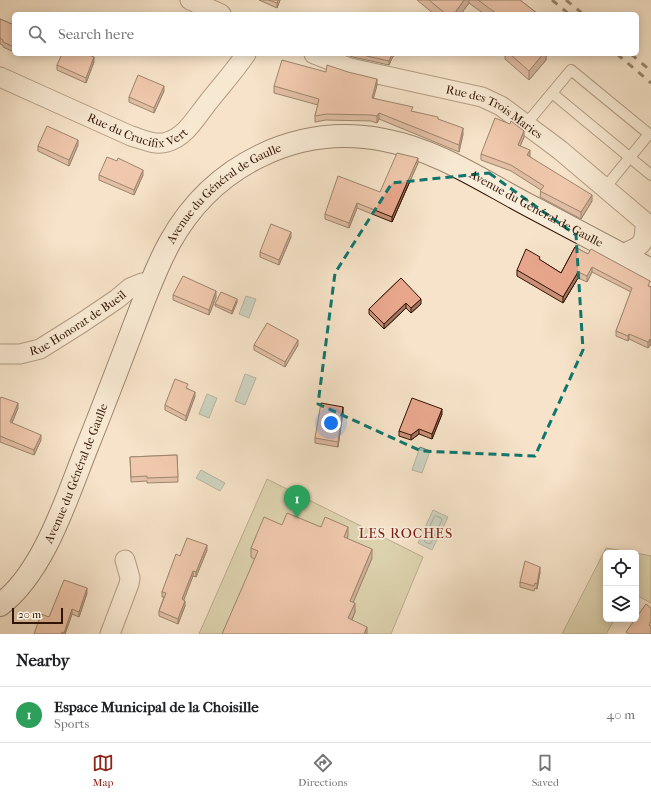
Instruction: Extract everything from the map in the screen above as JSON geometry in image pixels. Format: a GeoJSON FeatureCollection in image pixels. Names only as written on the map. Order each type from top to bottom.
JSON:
{"type":"FeatureCollection","features":[{"type":"Feature","properties":{"kind":"street"},"geometry":{"type":"LineString","coordinates":[[190,0],[217,12]]}},
{"type":"Feature","properties":{"kind":"street","name":"Rue du Crucifix Vert"},"geometry":{"type":"LineString","coordinates":[[0,77],[132,136],[154,143],[165,143],[176,139],[187,130],[245,56]]}},
{"type":"Feature","properties":{"kind":"street","name":"Rue des Trois Maries"},"geometry":{"type":"LineString","coordinates":[[319,56],[350,68],[482,97],[501,106],[560,150],[648,225],[642,242],[636,248],[622,254]]}},
{"type":"Feature","properties":{"kind":"street","name":"Avenue du Général de Gaulle"},"geometry":{"type":"LineString","coordinates":[[0,605],[7,600],[25,581],[55,528],[151,284],[170,242],[204,195],[220,180],[260,155],[281,146],[300,141],[339,136],[385,140],[432,154],[476,175],[533,208],[651,270]]}},
{"type":"Feature","properties":{"kind":"street","name":"Rue Honorat de Bueil"},"geometry":{"type":"LineString","coordinates":[[0,354],[20,354],[40,349],[105,307],[130,288],[142,283],[151,284]]}},
{"type":"Feature","properties":{"kind":"street"},"geometry":{"type":"LineString","coordinates":[[110,634],[129,584],[130,578],[125,560]]}},
{"type":"Feature","properties":{"kind":"lane"},"geometry":{"type":"LineString","coordinates":[[526,124],[571,70],[649,134],[604,189]]}},
{"type":"Feature","properties":{"kind":"lane"},"geometry":{"type":"LineString","coordinates":[[552,93],[651,175]]}},
{"type":"Feature","properties":{"kind":"highlighted area"},"geometry":{"type":"Polygon","coordinates":[[[489,173],[576,235],[583,350],[535,456],[421,451],[318,404],[335,273],[392,183],[489,173]]]}},
{"type":"Feature","properties":{"kind":"green space"},"geometry":{"type":"Polygon","coordinates":[[[267,479],[423,557],[391,634],[199,634],[267,479]]]}},
{"type":"Feature","properties":{"kind":"green space"},"geometry":{"type":"Polygon","coordinates":[[[606,548],[618,550],[605,550],[606,548]]]}},
{"type":"Feature","properties":{"kind":"green space"},"geometry":{"type":"Polygon","coordinates":[[[603,554],[603,622],[613,622],[606,634],[562,634],[603,554]]]}},
{"type":"Feature","properties":{"kind":"green space"},"geometry":{"type":"Polygon","coordinates":[[[639,554],[651,556],[651,603],[639,597],[639,554]]]}},
{"type":"Feature","properties":{"kind":"water"},"geometry":{"type":"Polygon","coordinates":[[[246,296],[256,299],[249,318],[239,314],[246,296]]]}},
{"type":"Feature","properties":{"kind":"water"},"geometry":{"type":"Polygon","coordinates":[[[245,374],[256,378],[245,405],[235,401],[245,374]]]}},
{"type":"Feature","properties":{"kind":"water"},"geometry":{"type":"Polygon","coordinates":[[[207,394],[217,398],[209,418],[199,414],[207,394]]]}},
{"type":"Feature","properties":{"kind":"water"},"geometry":{"type":"Polygon","coordinates":[[[420,447],[430,451],[422,473],[412,470],[420,447]]]}},
{"type":"Feature","properties":{"kind":"water"},"geometry":{"type":"Polygon","coordinates":[[[201,470],[225,483],[220,491],[196,478],[201,470]]]}},
{"type":"Feature","properties":{"kind":"water"},"geometry":{"type":"Polygon","coordinates":[[[433,510],[448,517],[432,550],[418,543],[433,510]]]}},
{"type":"Feature","properties":{"kind":"building"},"geometry":{"type":"Polygon","coordinates":[[[269,0],[278,0],[277,3],[269,0]]]}},
{"type":"Feature","properties":{"kind":"building"},"geometry":{"type":"Polygon","coordinates":[[[429,0],[464,0],[455,12],[444,12],[429,0]]]}},
{"type":"Feature","properties":{"kind":"building"},"geometry":{"type":"Polygon","coordinates":[[[478,0],[520,0],[535,12],[494,12],[478,0]]]}},
{"type":"Feature","properties":{"kind":"building"},"geometry":{"type":"Polygon","coordinates":[[[0,19],[12,24],[12,46],[3,42],[0,38],[0,19]]]}},
{"type":"Feature","properties":{"kind":"building"},"geometry":{"type":"Polygon","coordinates":[[[61,56],[94,57],[86,78],[57,65],[61,56]]]}},
{"type":"Feature","properties":{"kind":"building"},"geometry":{"type":"Polygon","coordinates":[[[367,56],[391,56],[389,61],[367,56]]]}},
{"type":"Feature","properties":{"kind":"building"},"geometry":{"type":"Polygon","coordinates":[[[512,56],[541,56],[529,71],[512,56]]]}},
{"type":"Feature","properties":{"kind":"building"},"geometry":{"type":"Polygon","coordinates":[[[282,60],[326,72],[327,65],[377,79],[372,98],[413,107],[411,111],[438,117],[438,119],[463,128],[459,145],[379,113],[377,116],[326,114],[315,116],[319,99],[274,86],[282,60]]]}},
{"type":"Feature","properties":{"kind":"building"},"geometry":{"type":"Polygon","coordinates":[[[138,75],[164,86],[154,108],[129,97],[138,75]]]}},
{"type":"Feature","properties":{"kind":"building"},"geometry":{"type":"Polygon","coordinates":[[[495,118],[510,124],[511,121],[524,131],[518,145],[530,150],[527,155],[592,195],[581,212],[540,191],[544,186],[511,165],[481,154],[495,118]]]}},
{"type":"Feature","properties":{"kind":"building"},"geometry":{"type":"Polygon","coordinates":[[[47,126],[78,140],[69,160],[38,146],[47,126]]]}},
{"type":"Feature","properties":{"kind":"building"},"geometry":{"type":"Polygon","coordinates":[[[397,153],[418,158],[392,217],[357,203],[349,223],[325,214],[338,176],[380,192],[397,153]]]}},
{"type":"Feature","properties":{"kind":"building"},"geometry":{"type":"Polygon","coordinates":[[[107,157],[117,161],[118,158],[143,170],[134,190],[99,175],[107,157]]]}},
{"type":"Feature","properties":{"kind":"building"},"geometry":{"type":"Polygon","coordinates":[[[271,224],[291,232],[279,260],[260,252],[271,224]]]}},
{"type":"Feature","properties":{"kind":"building"},"geometry":{"type":"Polygon","coordinates":[[[575,247],[588,254],[591,249],[650,281],[648,286],[651,287],[651,340],[650,339],[648,342],[629,334],[628,336],[616,331],[632,288],[592,267],[587,276],[578,272],[563,297],[517,270],[526,249],[540,257],[539,259],[561,273],[575,247]]]}},
{"type":"Feature","properties":{"kind":"building"},"geometry":{"type":"Polygon","coordinates":[[[183,276],[216,291],[209,310],[173,295],[183,276]]]}},
{"type":"Feature","properties":{"kind":"building"},"geometry":{"type":"Polygon","coordinates":[[[401,278],[421,299],[411,308],[406,303],[384,324],[369,309],[401,278]]]}},
{"type":"Feature","properties":{"kind":"building"},"geometry":{"type":"Polygon","coordinates":[[[221,292],[237,299],[232,311],[215,304],[221,292]]]}},
{"type":"Feature","properties":{"kind":"building"},"geometry":{"type":"Polygon","coordinates":[[[267,323],[298,340],[285,362],[254,345],[267,323]]]}},
{"type":"Feature","properties":{"kind":"building"},"geometry":{"type":"Polygon","coordinates":[[[175,379],[188,384],[186,388],[195,392],[186,416],[165,405],[175,379]]]}},
{"type":"Feature","properties":{"kind":"building"},"geometry":{"type":"Polygon","coordinates":[[[1,397],[18,403],[10,422],[41,435],[34,450],[0,436],[1,397]]]}},
{"type":"Feature","properties":{"kind":"building"},"geometry":{"type":"Polygon","coordinates":[[[412,398],[442,409],[432,434],[419,429],[411,435],[399,431],[412,398]]]}},
{"type":"Feature","properties":{"kind":"building"},"geometry":{"type":"Polygon","coordinates":[[[321,403],[343,407],[338,442],[315,438],[321,403]]]}},
{"type":"Feature","properties":{"kind":"building"},"geometry":{"type":"Polygon","coordinates":[[[177,455],[178,477],[131,477],[130,457],[177,455]]]}},
{"type":"Feature","properties":{"kind":"building"},"geometry":{"type":"Polygon","coordinates":[[[287,513],[321,527],[325,517],[348,527],[344,537],[372,549],[350,601],[355,603],[348,618],[367,627],[364,634],[222,634],[258,551],[251,548],[264,517],[282,525],[287,513]]]}},
{"type":"Feature","properties":{"kind":"building"},"geometry":{"type":"Polygon","coordinates":[[[187,538],[207,545],[196,572],[193,571],[182,599],[185,601],[178,619],[159,611],[166,593],[162,592],[176,554],[180,556],[187,538]]]}},
{"type":"Feature","properties":{"kind":"building"},"geometry":{"type":"Polygon","coordinates":[[[525,561],[540,567],[537,584],[535,583],[534,586],[520,582],[525,561]]]}},
{"type":"Feature","properties":{"kind":"building"},"geometry":{"type":"Polygon","coordinates":[[[64,580],[87,588],[79,612],[72,609],[64,633],[34,634],[41,614],[49,617],[64,580]]]}},
{"type":"Feature","properties":{"kind":"building"},"geometry":{"type":"Polygon","coordinates":[[[646,604],[651,608],[651,621],[649,625],[651,626],[651,634],[629,634],[626,632],[633,622],[639,622],[639,614],[646,604]]]}},
{"type":"Feature","properties":{"kind":"railway"},"geometry":{"type":"LineString","coordinates":[[552,0],[567,12]]}},
{"type":"Feature","properties":{"kind":"railway"},"geometry":{"type":"LineString","coordinates":[[566,0],[581,12]]}},
{"type":"Feature","properties":{"kind":"railway"},"geometry":{"type":"LineString","coordinates":[[619,56],[651,83]]}},
{"type":"Feature","properties":{"kind":"railway"},"geometry":{"type":"LineString","coordinates":[[633,56],[651,71]]}},
{"type":"Feature","properties":{"kind":"place","name":"Espace Municipal de la Choisille"},"geometry":{"type":"Point","coordinates":[297,518]}},
{"type":"Feature","properties":{"kind":"district","name":"LES ROCHES"},"geometry":{"type":"Point","coordinates":[406,533]}}]}
